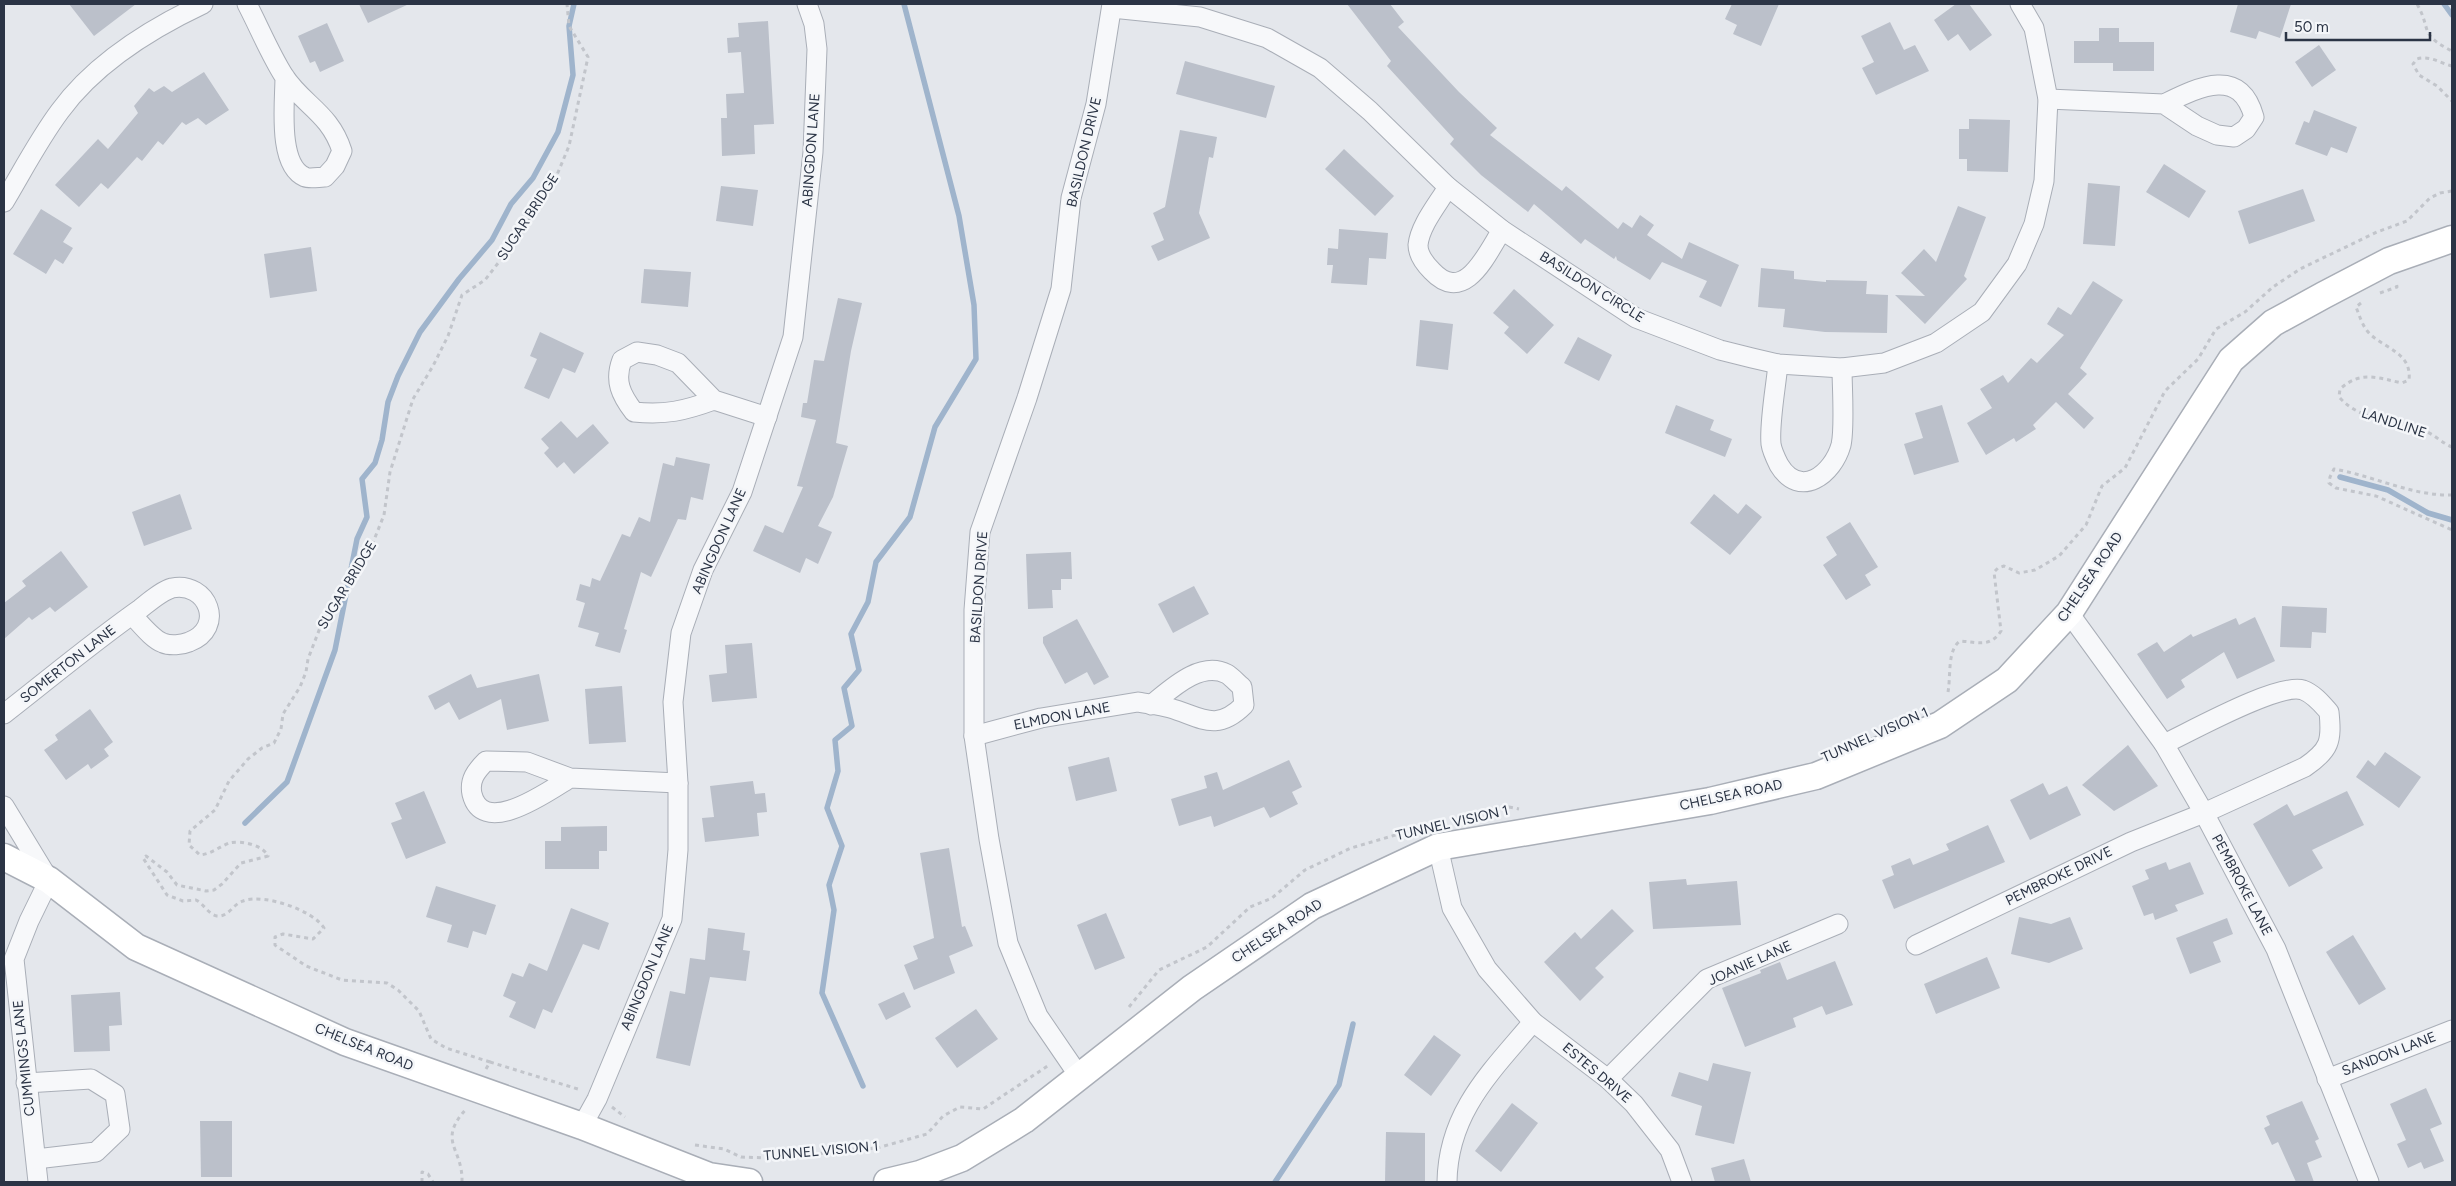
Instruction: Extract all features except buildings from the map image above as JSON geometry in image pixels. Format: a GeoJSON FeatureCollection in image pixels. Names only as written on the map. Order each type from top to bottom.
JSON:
{"type":"FeatureCollection","features":[{"type":"Feature","properties":{"kind":"street"},"geometry":{"type":"LineString","coordinates":[[4,202],[60,110],[103,64],[180,14],[203,4]]}},
{"type":"Feature","properties":{"kind":"street"},"geometry":{"type":"LineString","coordinates":[[247,4],[285,77],[325,117],[338,136],[342,150],[336,166],[325,177],[306,177],[293,168],[286,149],[285,77]]}},
{"type":"Feature","properties":{"kind":"street","name":"ABINGDON LANE"},"geometry":{"type":"LineString","coordinates":[[582,1126],[597,1098],[672,918],[678,850],[678,782],[673,702],[681,633],[703,570],[742,492],[768,418],[793,337],[813,152],[817,49],[814,24],[807,4]]}},
{"type":"Feature","properties":{"kind":"street","name":"BASILDON CIRCLE"},"geometry":{"type":"LineString","coordinates":[[1112,6],[1200,17],[1267,38],[1320,68],[1370,112],[1448,187],[1502,230],[1636,318],[1720,350],[1778,364],[1842,368],[1884,363],[1936,343],[1982,312],[2000,290],[2017,264],[2034,224],[2044,181],[2048,99],[2034,28],[2020,4]]}},
{"type":"Feature","properties":{"kind":"street","name":"BASILDON DRIVE"},"geometry":{"type":"LineString","coordinates":[[1079,1076],[1038,1016],[1008,943],[989,839],[974,736],[974,610],[980,532],[1027,398],[1061,289],[1071,198],[1096,104],[1112,6]]}},
{"type":"Feature","properties":{"kind":"street"},"geometry":{"type":"LineString","coordinates":[[2048,99],[2164,104]]}},
{"type":"Feature","properties":{"kind":"street"},"geometry":{"type":"LineString","coordinates":[[1448,187],[1421,233],[1418,247],[1422,260],[1434,273],[1447,280],[1460,282],[1472,277],[1502,230]]}},
{"type":"Feature","properties":{"kind":"street","name":"CHELSEA ROAD"},"geometry":{"type":"LineString","coordinates":[[887,1182],[921,1178],[962,1158],[1024,1120],[1192,988],[1312,906],[1436,836],[1710,801],[1816,776],[1940,725],[2006,680],[2069,613],[2231,360],[2273,323],[2324,295],[2389,261],[2452,239]]}},
{"type":"Feature","properties":{"kind":"street"},"geometry":{"type":"LineString","coordinates":[[714,400],[681,412],[657,414],[634,412],[624,399],[618,384],[618,370],[622,360],[637,352],[657,354],[678,363],[714,400],[768,418]]}},
{"type":"Feature","properties":{"kind":"street"},"geometry":{"type":"LineString","coordinates":[[1778,364],[1771,444],[1776,460],[1783,472],[1793,481],[1803,483],[1814,480],[1825,473],[1835,459],[1841,444],[1842,368]]}},
{"type":"Feature","properties":{"kind":"street","name":"PEMBROKE LANE"},"geometry":{"type":"LineString","coordinates":[[2069,613],[2164,744],[2204,813],[2276,950],[2369,1182]]}},
{"type":"Feature","properties":{"kind":"street","name":"SOMERTON LANE"},"geometry":{"type":"LineString","coordinates":[[4,714],[132,615]]}},
{"type":"Feature","properties":{"kind":"street","name":"PEMBROKE DRIVE"},"geometry":{"type":"LineString","coordinates":[[1916,945],[2131,842],[2204,813],[2306,767],[2319,758],[2330,743],[2329,712],[2316,698],[2302,689],[2266,694],[2164,744]]}},
{"type":"Feature","properties":{"kind":"street","name":"ELMDON LANE"},"geometry":{"type":"LineString","coordinates":[[974,736],[1041,718],[1138,702],[1151,705]]}},
{"type":"Feature","properties":{"kind":"street"},"geometry":{"type":"LineString","coordinates":[[570,778],[522,806],[499,814],[486,812],[474,800],[470,785],[476,771],[486,761],[527,762],[570,778],[678,782]]}},
{"type":"Feature","properties":{"kind":"street"},"geometry":{"type":"LineString","coordinates":[[4,806],[49,880]]}},
{"type":"Feature","properties":{"kind":"street","name":"ESTES DRIVE"},"geometry":{"type":"LineString","coordinates":[[1436,836],[1452,908],[1487,969],[1534,1022],[1608,1080],[1634,1104],[1658,1132],[1670,1150],[1682,1182]]}},
{"type":"Feature","properties":{"kind":"street","name":"CHELSEA ROAD"},"geometry":{"type":"LineString","coordinates":[[4,857],[49,880],[136,946],[346,1042],[582,1126],[709,1176],[749,1182]]}},
{"type":"Feature","properties":{"kind":"street","name":"CUMMINGS LANE"},"geometry":{"type":"LineString","coordinates":[[38,1182],[14,959],[29,921],[49,880]]}},
{"type":"Feature","properties":{"kind":"street","name":"JOANIE LANE"},"geometry":{"type":"LineString","coordinates":[[1608,1080],[1707,979],[1838,924]]}},
{"type":"Feature","properties":{"kind":"street"},"geometry":{"type":"LineString","coordinates":[[1447,1182],[1447,1162],[1457,1125],[1474,1093],[1534,1022]]}},
{"type":"Feature","properties":{"kind":"street","name":"SANDON LANE"},"geometry":{"type":"LineString","coordinates":[[2327,1079],[2452,1030]]}},
{"type":"Feature","properties":{"kind":"street"},"geometry":{"type":"LineString","coordinates":[[26,1083],[91,1079],[115,1094],[120,1129],[96,1152],[36,1159]]}},
{"type":"Feature","properties":{"kind":"path","name":"SUGAR BRIDGE"},"geometry":{"type":"LineString","coordinates":[[490,1062],[446,1048],[431,1039],[419,1011],[398,990],[387,983],[342,980],[306,966],[275,945],[275,937],[283,934],[313,939],[318,937],[324,928],[314,919],[272,899],[259,898],[246,900],[223,916],[215,916],[196,900],[182,901],[167,895],[143,858],[146,856],[157,863],[177,885],[206,891],[214,890],[222,884],[241,863],[268,856],[264,850],[258,847],[234,842],[200,855],[189,845],[188,837],[190,830],[215,810],[229,781],[248,759],[262,748],[274,743],[281,729],[283,714],[300,688],[306,672],[308,659],[323,620],[372,545],[384,515],[390,472],[413,399],[448,336],[462,295],[485,280],[519,236],[554,182],[569,146],[588,57],[569,26],[567,4]]}},
{"type":"Feature","properties":{"kind":"path"},"geometry":{"type":"LineString","coordinates":[[2417,4],[2427,34],[2439,44],[2452,51]]}},
{"type":"Feature","properties":{"kind":"path"},"geometry":{"type":"LineString","coordinates":[[2452,66],[2432,58],[2421,57],[2416,58],[2413,64],[2419,75],[2437,86],[2452,101]]}},
{"type":"Feature","properties":{"kind":"path","name":"TUNNEL VISION 1"},"geometry":{"type":"LineString","coordinates":[[1943,700],[1948,693],[1951,676],[1951,653],[1954,645],[1960,641],[1982,644],[1990,642],[2001,631],[1994,572],[2004,566],[2019,573],[2035,570],[2059,556],[2086,526],[2102,486],[2125,468],[2165,391],[2198,359],[2216,329],[2246,312],[2273,287],[2300,269],[2377,232],[2407,221],[2430,198],[2440,193],[2452,191]]}},
{"type":"Feature","properties":{"kind":"path"},"geometry":{"type":"LineString","coordinates":[[2378,294],[2397,287],[2396,279]]}},
{"type":"Feature","properties":{"kind":"path","name":"LANDLINE"},"geometry":{"type":"LineString","coordinates":[[2365,300],[2356,307],[2364,327],[2370,334],[2402,355],[2410,370],[2409,380],[2402,383],[2374,376],[2356,378],[2340,389],[2339,397],[2348,408],[2364,415],[2424,430],[2452,446]]}},
{"type":"Feature","properties":{"kind":"path"},"geometry":{"type":"LineString","coordinates":[[2452,495],[2426,493],[2334,469],[2329,483],[2336,488],[2376,496],[2452,530]]}},
{"type":"Feature","properties":{"kind":"path","name":"TUNNEL VISION 1"},"geometry":{"type":"LineString","coordinates":[[1478,816],[1509,807],[1521,810]]}},
{"type":"Feature","properties":{"kind":"path","name":"TUNNEL VISION 1"},"geometry":{"type":"LineString","coordinates":[[1126,1011],[1159,970],[1207,947],[1250,907],[1272,898],[1305,870],[1351,848],[1436,836]]}},
{"type":"Feature","properties":{"kind":"path"},"geometry":{"type":"LineString","coordinates":[[482,1078],[490,1062],[587,1093]]}},
{"type":"Feature","properties":{"kind":"path","name":"TUNNEL VISION 1"},"geometry":{"type":"LineString","coordinates":[[686,1144],[724,1149],[741,1157],[772,1158],[877,1148],[927,1134],[943,1116],[960,1107],[983,1109],[1052,1064]]}},
{"type":"Feature","properties":{"kind":"path"},"geometry":{"type":"LineString","coordinates":[[462,1182],[451,1135],[456,1120],[473,1101]]}},
{"type":"Feature","properties":{"kind":"path"},"geometry":{"type":"LineString","coordinates":[[608,1104],[629,1119]]}},
{"type":"Feature","properties":{"kind":"path"},"geometry":{"type":"LineString","coordinates":[[422,1182],[422,1172],[428,1174],[433,1182]]}},
{"type":"Feature","properties":{"kind":"waterway"},"geometry":{"type":"LineString","coordinates":[[245,823],[287,782],[335,650],[357,539],[367,517],[362,479],[375,463],[382,440],[388,402],[398,376],[420,332],[459,279],[492,240],[511,204],[533,178],[558,132],[573,75],[569,26],[574,4]]}},
{"type":"Feature","properties":{"kind":"waterway"},"geometry":{"type":"LineString","coordinates":[[863,1086],[822,993],[834,910],[829,885],[842,846],[827,808],[838,771],[835,740],[852,726],[844,688],[859,670],[851,634],[868,602],[876,562],[910,517],[935,427],[976,359],[974,305],[959,216],[904,4]]}},
{"type":"Feature","properties":{"kind":"waterway"},"geometry":{"type":"LineString","coordinates":[[2444,4],[2452,15]]}},
{"type":"Feature","properties":{"kind":"waterway"},"geometry":{"type":"LineString","coordinates":[[2340,477],[2388,490],[2428,513],[2452,520]]}},
{"type":"Feature","properties":{"kind":"waterway"},"geometry":{"type":"LineString","coordinates":[[1275,1182],[1339,1085],[1353,1024]]}}]}
